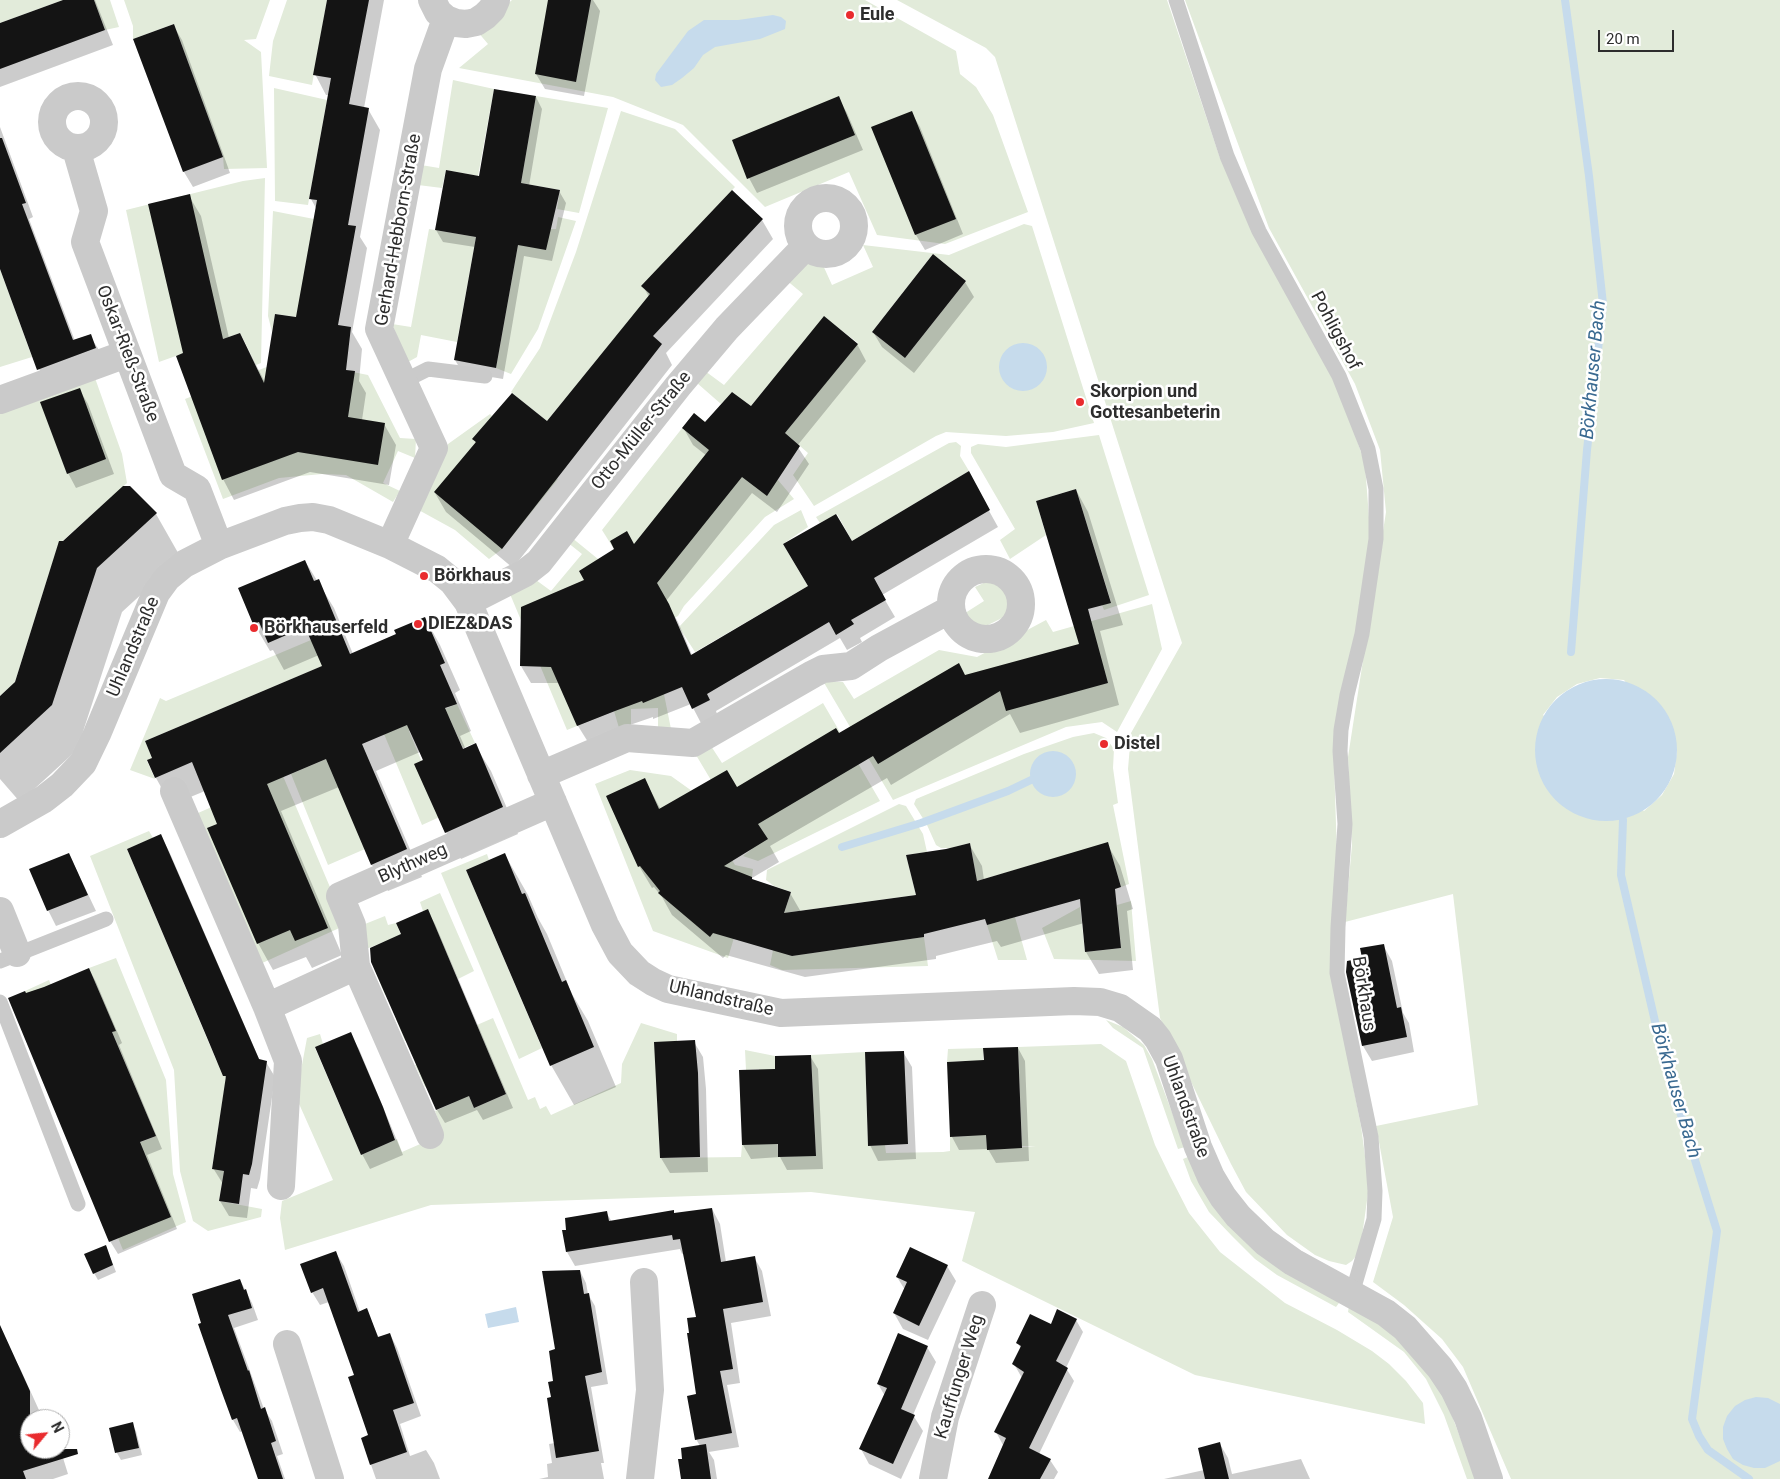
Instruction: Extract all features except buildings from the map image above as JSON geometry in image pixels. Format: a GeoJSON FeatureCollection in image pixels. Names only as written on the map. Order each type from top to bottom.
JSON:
{"type":"FeatureCollection","features":[{"type":"Feature","properties":{"kind":"street","name":"Gerhard-Hebborn-Straße"},"geometry":{"type":"LineString","coordinates":[[390,545],[434,448],[379,329],[439,10],[456,23],[466,24],[476,22],[486,16],[496,0]]}},
{"type":"Feature","properties":{"kind":"street","name":"Oskar-Rieß-Straße"},"geometry":{"type":"LineString","coordinates":[[76,148],[94,211],[85,242],[173,475],[197,489],[219,546]]}},
{"type":"Feature","properties":{"kind":"street","name":"Otto-Müller-Straße"},"geometry":{"type":"LineString","coordinates":[[468,602],[525,574],[539,562],[678,386],[727,328],[806,246]]}},
{"type":"Feature","properties":{"kind":"street"},"geometry":{"type":"LineString","coordinates":[[0,400],[126,354]]}},
{"type":"Feature","properties":{"kind":"street","name":"Uhlandstraße"},"geometry":{"type":"LineString","coordinates":[[0,824],[44,799],[62,785],[78,768],[97,734],[156,592],[167,578],[184,564],[219,546],[285,521],[313,517],[329,520],[390,545],[437,569],[453,582],[468,602],[612,941],[620,953],[639,973],[653,982],[668,988],[781,1013],[1074,1001],[1100,1002],[1120,1008],[1150,1029],[1169,1058],[1198,1147],[1211,1177],[1223,1197],[1238,1216],[1265,1242],[1293,1262],[1386,1313],[1406,1328],[1440,1368],[1454,1389],[1468,1418],[1489,1479]]}},
{"type":"Feature","properties":{"kind":"street"},"geometry":{"type":"LineString","coordinates":[[541,775],[627,738],[694,743],[813,674],[823,669],[851,666],[879,648],[951,609]]}},
{"type":"Feature","properties":{"kind":"street"},"geometry":{"type":"LineString","coordinates":[[174,791],[267,1007],[288,1061],[281,1186]]}},
{"type":"Feature","properties":{"kind":"street","name":"Blythweg"},"geometry":{"type":"LineString","coordinates":[[430,1136],[356,966],[352,925],[340,896],[553,802]]}},
{"type":"Feature","properties":{"kind":"street"},"geometry":{"type":"LineString","coordinates":[[0,911],[8,957]]}},
{"type":"Feature","properties":{"kind":"street"},"geometry":{"type":"LineString","coordinates":[[267,1007],[356,966]]}},
{"type":"Feature","properties":{"kind":"street"},"geometry":{"type":"LineString","coordinates":[[640,1479],[650,1390],[644,1282]]}},
{"type":"Feature","properties":{"kind":"street","name":"Kauffunger Weg"},"geometry":{"type":"LineString","coordinates":[[932,1479],[945,1417],[982,1305]]}},
{"type":"Feature","properties":{"kind":"street"},"geometry":{"type":"LineString","coordinates":[[287,1344],[330,1479]]}},
{"type":"Feature","properties":{"kind":"lane","name":"Pohligshof"},"geometry":{"type":"LineString","coordinates":[[1176,0],[1227,156],[1260,233],[1339,376],[1368,449],[1376,488],[1376,539],[1362,634],[1347,695]]}},
{"type":"Feature","properties":{"kind":"lane"},"geometry":{"type":"LineString","coordinates":[[402,382],[428,369],[485,376]]}},
{"type":"Feature","properties":{"kind":"lane","name":"Börkhaus"},"geometry":{"type":"LineString","coordinates":[[1347,695],[1341,730],[1340,751],[1345,824],[1337,973],[1370,1137],[1375,1191],[1374,1218],[1352,1294]]}},
{"type":"Feature","properties":{"kind":"lane"},"geometry":{"type":"LineString","coordinates":[[8,957],[106,919]]}},
{"type":"Feature","properties":{"kind":"lane"},"geometry":{"type":"LineString","coordinates":[[0,1002],[78,1204]]}},
{"type":"Feature","properties":{"kind":"green space"},"geometry":{"type":"Polygon","coordinates":[[[0,0],[63,0],[0,23],[0,0]]]}},
{"type":"Feature","properties":{"kind":"green space"},"geometry":{"type":"Polygon","coordinates":[[[94,0],[110,0],[119,27],[105,30],[94,0]]]}},
{"type":"Feature","properties":{"kind":"green space"},"geometry":{"type":"Polygon","coordinates":[[[124,0],[270,0],[256,39],[244,40],[261,52],[267,168],[224,169],[223,157],[174,24],[133,39],[133,26],[124,0]]]}},
{"type":"Feature","properties":{"kind":"green space"},"geometry":{"type":"Polygon","coordinates":[[[287,0],[327,0],[312,85],[269,76],[273,41],[287,0]]]}},
{"type":"Feature","properties":{"kind":"green space"},"geometry":{"type":"Polygon","coordinates":[[[512,0],[865,0],[956,51],[960,74],[976,87],[993,115],[1028,212],[945,244],[877,235],[849,172],[765,207],[683,125],[613,97],[459,68],[488,44],[477,31],[512,0]]]}},
{"type":"Feature","properties":{"kind":"green space"},"geometry":{"type":"Polygon","coordinates":[[[897,0],[1167,0],[1220,158],[1336,381],[1365,465],[1370,531],[1367,573],[1334,762],[1337,856],[1331,973],[1361,1126],[1369,1186],[1360,1251],[1346,1265],[1315,1255],[1287,1235],[1246,1192],[1160,1018],[1128,769],[1131,733],[1182,643],[995,57],[986,48],[897,0]]]}},
{"type":"Feature","properties":{"kind":"green space"},"geometry":{"type":"Polygon","coordinates":[[[1185,0],[1780,0],[1780,1479],[1511,1479],[1463,1367],[1442,1339],[1404,1305],[1373,1282],[1393,1217],[1376,1126],[1478,1105],[1453,894],[1345,922],[1352,845],[1348,757],[1386,512],[1380,450],[1355,384],[1269,228],[1185,0]],[[1600,678],[1577,684],[1557,697],[1543,715],[1644,811],[1662,795],[1674,774],[1677,751],[1624,680],[1600,678]]]}},
{"type":"Feature","properties":{"kind":"green space"},"geometry":{"type":"Polygon","coordinates":[[[453,80],[494,89],[478,176],[446,170],[442,188],[418,185],[421,165],[439,168],[453,80]]]}},
{"type":"Feature","properties":{"kind":"green space"},"geometry":{"type":"Polygon","coordinates":[[[274,88],[327,100],[308,205],[275,201],[274,88]]]}},
{"type":"Feature","properties":{"kind":"green space"},"geometry":{"type":"Polygon","coordinates":[[[536,96],[608,108],[579,213],[557,209],[560,190],[521,183],[536,96]]]}},
{"type":"Feature","properties":{"kind":"green space"},"geometry":{"type":"Polygon","coordinates":[[[621,111],[675,129],[735,187],[642,286],[652,296],[631,318],[547,421],[511,392],[540,348],[576,252],[621,111]]]}},
{"type":"Feature","properties":{"kind":"green space"},"geometry":{"type":"Polygon","coordinates":[[[265,178],[261,363],[256,365],[240,333],[159,362],[126,210],[243,181],[265,178]]]}},
{"type":"Feature","properties":{"kind":"green space"},"geometry":{"type":"Polygon","coordinates":[[[273,211],[314,219],[297,317],[275,314],[272,332],[268,316],[273,211]]]}},
{"type":"Feature","properties":{"kind":"green space"},"geometry":{"type":"Polygon","coordinates":[[[558,217],[576,221],[538,329],[511,374],[496,368],[518,245],[551,229],[556,229],[558,217]]]}},
{"type":"Feature","properties":{"kind":"green space"},"geometry":{"type":"Polygon","coordinates":[[[1024,224],[1032,226],[1094,423],[1053,432],[1006,436],[946,432],[814,506],[793,475],[808,453],[785,433],[858,343],[824,317],[751,406],[732,392],[721,404],[697,383],[705,371],[724,385],[803,294],[785,279],[803,263],[822,263],[832,285],[873,267],[863,245],[949,255],[1024,224]],[[933,254],[872,332],[905,358],[966,281],[933,254]]]}},
{"type":"Feature","properties":{"kind":"green space"},"geometry":{"type":"Polygon","coordinates":[[[429,229],[476,237],[457,342],[421,335],[417,357],[408,362],[392,324],[411,327],[429,229]]]}},
{"type":"Feature","properties":{"kind":"green space"},"geometry":{"type":"Polygon","coordinates":[[[0,269],[32,357],[0,367],[0,269]]]}},
{"type":"Feature","properties":{"kind":"green space"},"geometry":{"type":"Polygon","coordinates":[[[287,359],[368,375],[400,438],[416,439],[415,458],[398,451],[383,483],[400,491],[393,502],[346,475],[322,474],[279,478],[223,499],[185,399],[287,359]]]}},
{"type":"Feature","properties":{"kind":"green space"},"geometry":{"type":"Polygon","coordinates":[[[95,378],[122,454],[127,483],[58,545],[15,682],[0,696],[0,412],[95,378]]]}},
{"type":"Feature","properties":{"kind":"green space"},"geometry":{"type":"Polygon","coordinates":[[[694,413],[778,480],[794,499],[765,517],[684,606],[678,616],[648,631],[652,610],[602,530],[694,413]]]}},
{"type":"Feature","properties":{"kind":"green space"},"geometry":{"type":"Polygon","coordinates":[[[490,414],[493,417],[489,421],[558,479],[502,549],[489,559],[455,530],[415,508],[448,444],[490,414]]]}},
{"type":"Feature","properties":{"kind":"green space"},"geometry":{"type":"Polygon","coordinates":[[[1099,435],[1149,595],[1104,610],[1102,605],[1111,602],[1076,489],[1036,501],[1046,535],[1010,559],[1000,540],[1015,529],[971,453],[971,447],[978,444],[1006,447],[1099,435]]]}},
{"type":"Feature","properties":{"kind":"green space"},"geometry":{"type":"Polygon","coordinates":[[[956,442],[961,446],[960,456],[969,471],[852,541],[837,514],[820,523],[816,517],[949,443],[956,442]]]}},
{"type":"Feature","properties":{"kind":"green space"},"geometry":{"type":"Polygon","coordinates":[[[801,510],[808,527],[783,544],[808,586],[695,652],[679,627],[774,525],[801,510]]]}},
{"type":"Feature","properties":{"kind":"green space"},"geometry":{"type":"Polygon","coordinates":[[[571,537],[598,559],[664,694],[671,729],[658,728],[658,708],[631,709],[631,725],[619,728],[614,711],[567,730],[510,594],[536,580],[551,591],[582,554],[567,542],[571,537]]]}},
{"type":"Feature","properties":{"kind":"green space"},"geometry":{"type":"Polygon","coordinates":[[[988,581],[994,581],[1000,585],[1011,604],[1012,608],[1008,615],[982,628],[961,623],[962,615],[984,601],[975,587],[988,581]]]}},
{"type":"Feature","properties":{"kind":"green space"},"geometry":{"type":"Polygon","coordinates":[[[1152,604],[1162,649],[1117,732],[1102,722],[1066,727],[893,800],[823,681],[843,682],[854,699],[939,650],[977,657],[1046,620],[1053,632],[1152,604]]]}},
{"type":"Feature","properties":{"kind":"green space"},"geometry":{"type":"Polygon","coordinates":[[[311,640],[339,659],[145,741],[152,758],[147,761],[155,779],[130,770],[160,698],[166,701],[311,640]]]}},
{"type":"Feature","properties":{"kind":"green space"},"geometry":{"type":"Polygon","coordinates":[[[823,703],[880,801],[758,861],[743,856],[752,849],[696,755],[711,746],[722,763],[823,703]]]}},
{"type":"Feature","properties":{"kind":"green space"},"geometry":{"type":"Polygon","coordinates":[[[457,704],[475,743],[463,748],[447,713],[409,731],[444,815],[422,825],[384,734],[457,704]]]}},
{"type":"Feature","properties":{"kind":"green space"},"geometry":{"type":"Polygon","coordinates":[[[1094,733],[1106,738],[1114,749],[1113,768],[1118,803],[1113,805],[1129,884],[1121,887],[1108,843],[977,881],[970,843],[951,848],[941,848],[936,845],[927,825],[914,804],[916,799],[1024,754],[1073,737],[1094,733]]]}},
{"type":"Feature","properties":{"kind":"green space"},"geometry":{"type":"Polygon","coordinates":[[[345,751],[365,849],[328,865],[291,774],[345,751]]]}},
{"type":"Feature","properties":{"kind":"green space"},"geometry":{"type":"Polygon","coordinates":[[[630,770],[671,776],[692,791],[735,865],[753,869],[728,958],[653,931],[595,784],[630,770]]]}},
{"type":"Feature","properties":{"kind":"green space"},"geometry":{"type":"Polygon","coordinates":[[[283,776],[346,925],[260,964],[198,813],[283,776]]]}},
{"type":"Feature","properties":{"kind":"green space"},"geometry":{"type":"Polygon","coordinates":[[[899,804],[906,806],[923,834],[927,852],[906,855],[916,895],[784,913],[791,892],[774,886],[766,880],[767,870],[899,804]]]}},
{"type":"Feature","properties":{"kind":"green space"},"geometry":{"type":"Polygon","coordinates":[[[149,831],[153,838],[127,849],[217,1062],[228,1066],[212,1168],[224,1171],[219,1201],[262,1209],[261,1217],[208,1231],[193,1221],[180,1171],[174,1070],[90,856],[149,831]]]}},
{"type":"Feature","properties":{"kind":"green space"},"geometry":{"type":"Polygon","coordinates":[[[487,854],[489,860],[466,870],[542,1048],[519,1059],[441,873],[487,854]]]}},
{"type":"Feature","properties":{"kind":"green space"},"geometry":{"type":"Polygon","coordinates":[[[440,893],[474,971],[458,979],[428,910],[423,911],[420,902],[440,893]]]}},
{"type":"Feature","properties":{"kind":"green space"},"geometry":{"type":"Polygon","coordinates":[[[1131,901],[1136,961],[1054,959],[1042,928],[1080,907],[1085,952],[1121,948],[1117,905],[1131,901]]]}},
{"type":"Feature","properties":{"kind":"green space"},"geometry":{"type":"Polygon","coordinates":[[[784,913],[791,956],[924,937],[928,966],[782,970],[770,965],[784,913]]]}},
{"type":"Feature","properties":{"kind":"green space"},"geometry":{"type":"Polygon","coordinates":[[[385,916],[388,925],[396,923],[474,1108],[506,1094],[477,1025],[493,1018],[528,1100],[535,1097],[540,1109],[546,1106],[551,1115],[621,1083],[622,1064],[641,1023],[677,1034],[677,1041],[657,1089],[660,1158],[741,1157],[742,1145],[761,1144],[760,1119],[741,1120],[740,1095],[760,1094],[759,1069],[746,1070],[745,1050],[775,1056],[778,1157],[816,1155],[811,1055],[865,1052],[868,1146],[885,1145],[886,1153],[943,1152],[950,1151],[950,1137],[969,1136],[966,1061],[947,1062],[948,1049],[983,1048],[987,1150],[1036,1146],[1022,1146],[1018,1047],[1101,1044],[1126,1061],[1155,1145],[1170,1176],[1189,1213],[1220,1252],[1285,1303],[1337,1330],[1372,1351],[1389,1364],[1406,1381],[1423,1403],[1425,1424],[1195,1375],[962,1261],[975,1212],[811,1192],[431,1205],[285,1250],[280,1218],[282,1201],[333,1180],[296,1097],[307,1038],[320,1034],[323,1044],[315,1048],[361,1155],[397,1139],[402,1152],[443,1134],[435,1111],[453,1103],[443,1080],[425,1087],[415,1065],[433,1057],[423,1034],[405,1041],[396,1019],[413,1011],[403,988],[385,995],[376,973],[384,942],[366,949],[365,924],[385,916]]]}},
{"type":"Feature","properties":{"kind":"green space"},"geometry":{"type":"Polygon","coordinates":[[[1015,917],[1027,960],[998,960],[987,925],[1015,917]]]}},
{"type":"Feature","properties":{"kind":"green space"},"geometry":{"type":"Polygon","coordinates":[[[116,958],[166,1080],[173,1174],[186,1222],[123,1250],[92,1175],[25,991],[49,980],[76,1047],[136,1144],[156,1136],[112,1032],[115,1030],[89,968],[116,958]]]}},
{"type":"Feature","properties":{"kind":"green space"},"geometry":{"type":"Polygon","coordinates":[[[1106,1020],[1123,1027],[1144,1045],[1152,1059],[1185,1147],[1178,1149],[1143,1048],[1113,1028],[1106,1020]]]}},
{"type":"Feature","properties":{"kind":"green space"},"geometry":{"type":"Polygon","coordinates":[[[1188,1157],[1334,1296],[1339,1303],[1336,1307],[1277,1275],[1255,1259],[1232,1236],[1209,1212],[1191,1181],[1183,1159],[1188,1157]]]}},
{"type":"Feature","properties":{"kind":"green space"},"geometry":{"type":"Polygon","coordinates":[[[1349,1306],[1379,1324],[1410,1350],[1435,1382],[1449,1408],[1476,1479],[1467,1479],[1444,1415],[1426,1379],[1404,1352],[1348,1312],[1349,1306]]]}},
{"type":"Feature","properties":{"kind":"water"},"geometry":{"type":"Polygon","coordinates":[[[773,15],[781,17],[786,21],[785,29],[760,39],[715,47],[703,55],[694,68],[672,85],[661,87],[655,80],[656,74],[688,31],[704,20],[738,20],[773,15]]]}},
{"type":"Feature","properties":{"kind":"water"},"geometry":{"type":"Polygon","coordinates":[[[1023,343],[1032,345],[1040,350],[1045,358],[1047,367],[1045,376],[1040,384],[1032,389],[1023,391],[1014,389],[1006,384],[1001,376],[999,367],[1001,358],[1006,350],[1014,345],[1023,343]]]}},
{"type":"Feature","properties":{"kind":"water"},"geometry":{"type":"Polygon","coordinates":[[[1606,679],[1620,680],[1633,684],[1646,691],[1656,700],[1665,710],[1672,723],[1676,736],[1676,764],[1672,777],[1665,790],[1656,800],[1646,809],[1633,816],[1620,820],[1606,821],[1592,820],[1579,816],[1566,809],[1556,800],[1547,790],[1540,777],[1536,764],[1535,750],[1536,736],[1540,723],[1547,710],[1556,700],[1566,691],[1579,684],[1592,680],[1606,679]]]}},
{"type":"Feature","properties":{"kind":"water"},"geometry":{"type":"Polygon","coordinates":[[[1053,751],[1066,755],[1072,761],[1076,774],[1072,787],[1066,793],[1053,797],[1040,793],[1034,787],[1030,774],[1034,761],[1040,755],[1053,751]]]}},
{"type":"Feature","properties":{"kind":"water"},"geometry":{"type":"Polygon","coordinates":[[[516,1307],[519,1322],[488,1328],[485,1314],[516,1307]]]}},
{"type":"Feature","properties":{"kind":"water"},"geometry":{"type":"Polygon","coordinates":[[[1756,1397],[1768,1398],[1780,1404],[1780,1461],[1765,1468],[1743,1465],[1733,1459],[1723,1439],[1723,1427],[1727,1416],[1735,1406],[1745,1400],[1756,1397]]]}},
{"type":"Feature","properties":{"kind":"waterway","name":"Börkhauser Bach"},"geometry":{"type":"LineString","coordinates":[[1565,0],[1589,176],[1603,304],[1587,450],[1571,652]]}},
{"type":"Feature","properties":{"kind":"waterway"},"geometry":{"type":"LineString","coordinates":[[842,847],[921,823],[1008,791],[1031,780]]}},
{"type":"Feature","properties":{"kind":"waterway","name":"Börkhauser Bach"},"geometry":{"type":"LineString","coordinates":[[1620,811],[1623,820],[1621,875],[1664,1060],[1717,1231],[1692,1419],[1699,1436],[1708,1450],[1749,1479]]}},
{"type":"Feature","properties":{"kind":"place","name":"Eule"},"geometry":{"type":"Point","coordinates":[850,15]}},
{"type":"Feature","properties":{"kind":"place","name":"Skorpion und Gottesanbeterin"},"geometry":{"type":"Point","coordinates":[1080,402]}},
{"type":"Feature","properties":{"kind":"place","name":"Börkhaus"},"geometry":{"type":"Point","coordinates":[424,576]}},
{"type":"Feature","properties":{"kind":"place","name":"DIEZ&DAS"},"geometry":{"type":"Point","coordinates":[418,624]}},
{"type":"Feature","properties":{"kind":"place","name":"Börkhauserfeld"},"geometry":{"type":"Point","coordinates":[254,628]}},
{"type":"Feature","properties":{"kind":"place","name":"Distel"},"geometry":{"type":"Point","coordinates":[1104,744]}}]}
